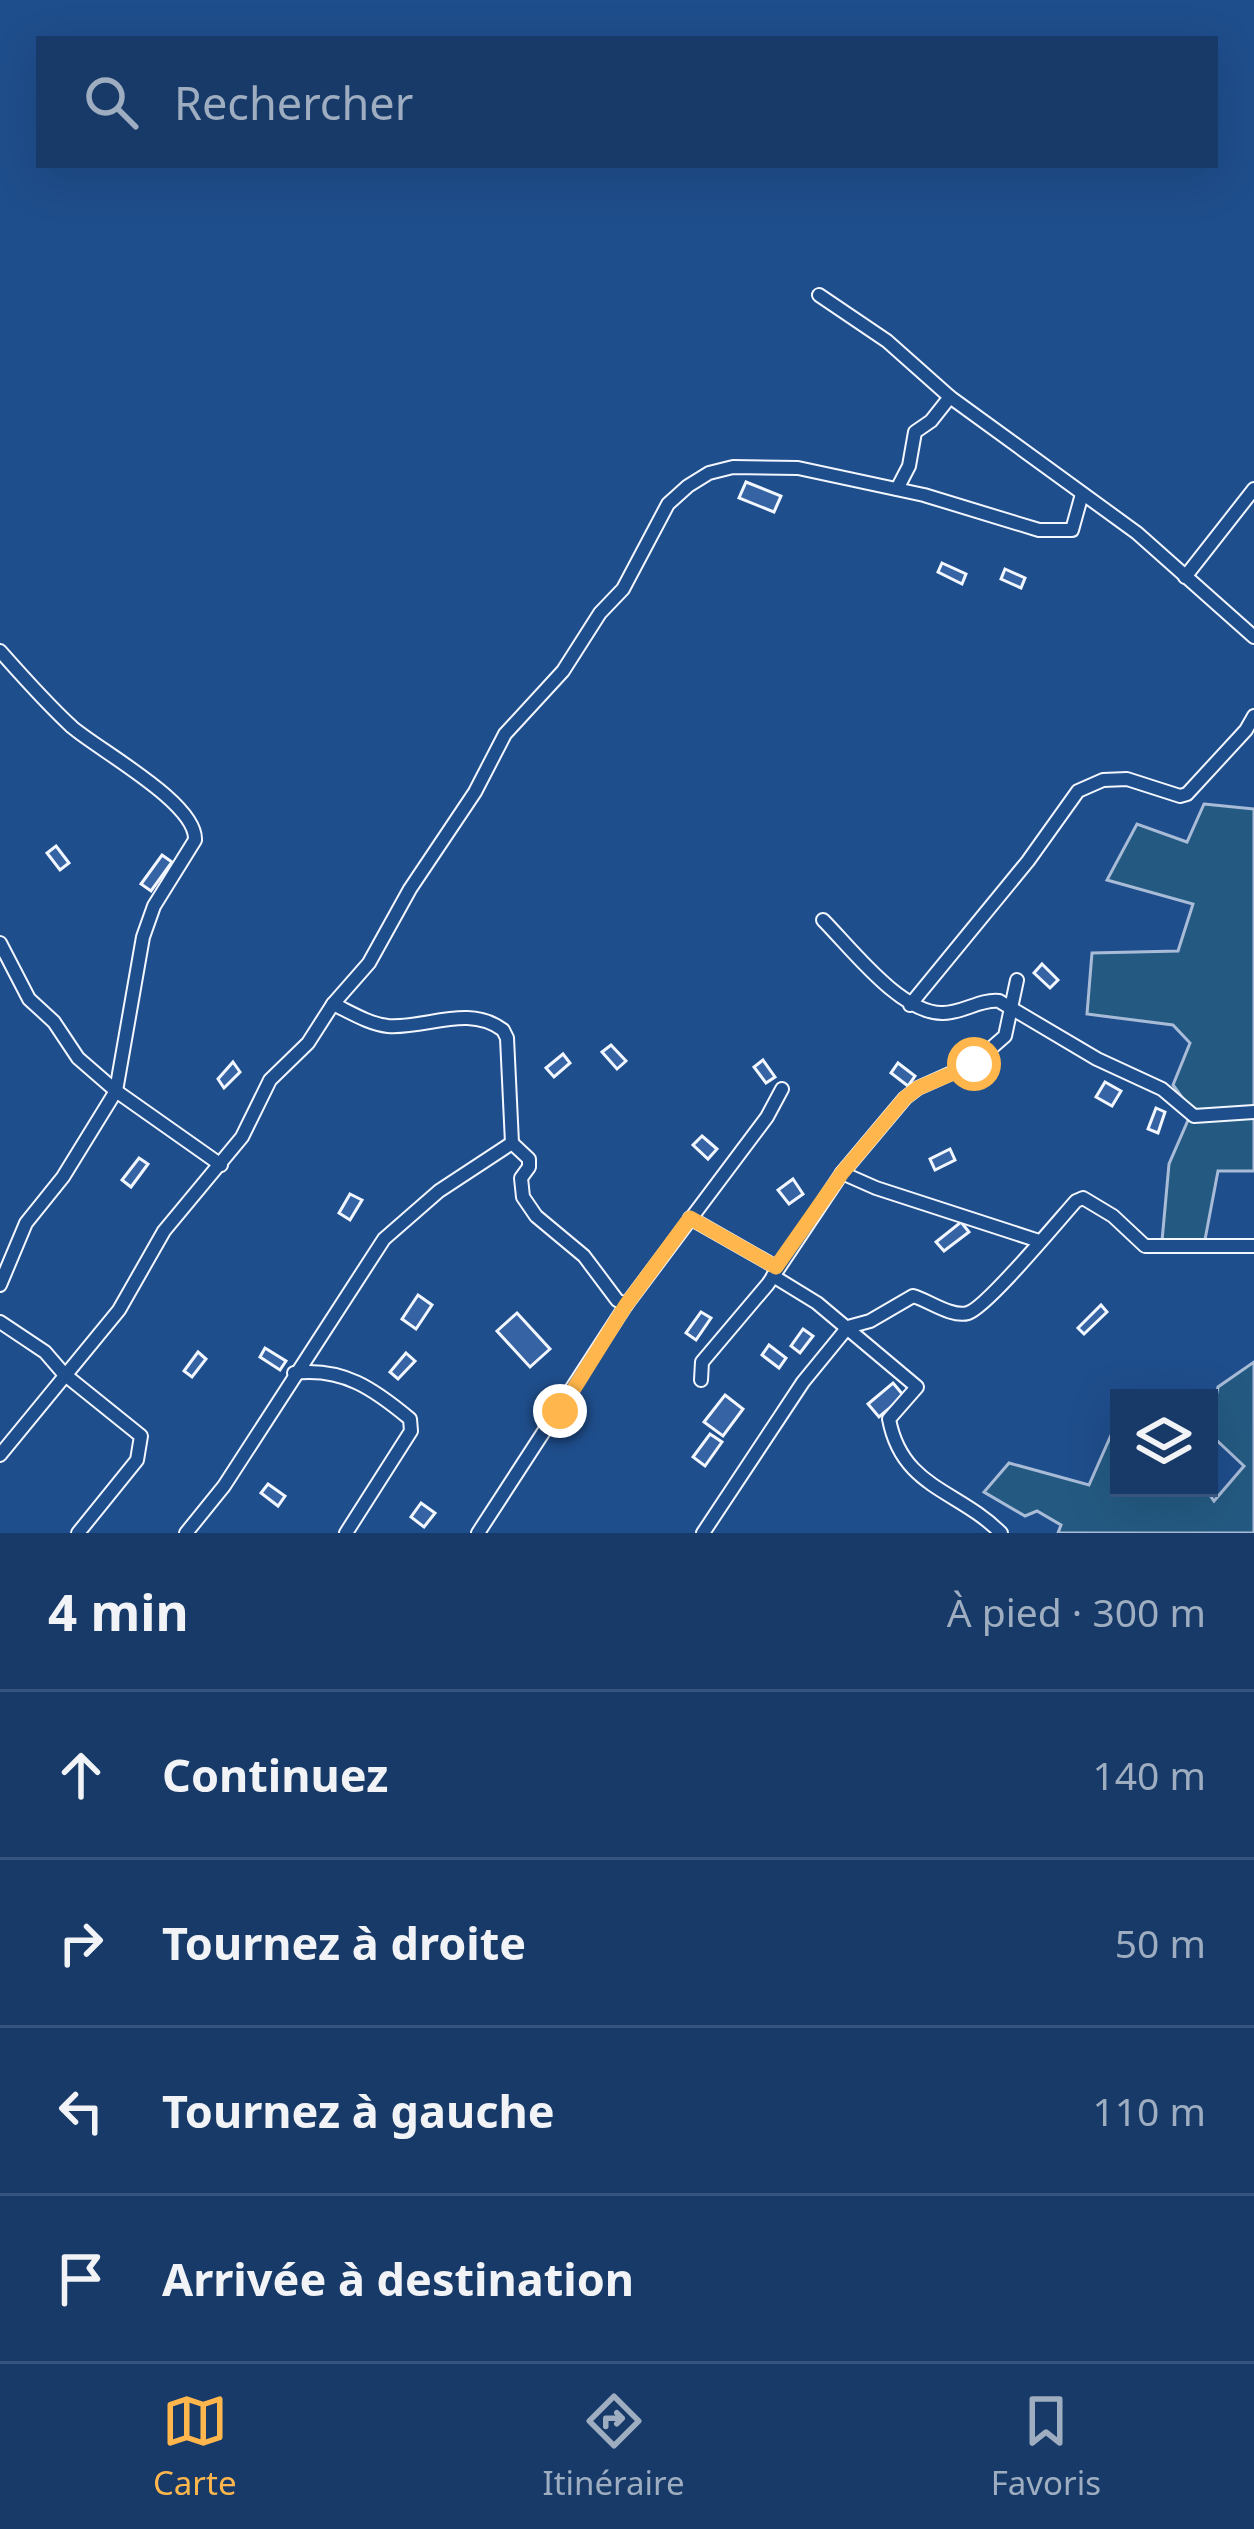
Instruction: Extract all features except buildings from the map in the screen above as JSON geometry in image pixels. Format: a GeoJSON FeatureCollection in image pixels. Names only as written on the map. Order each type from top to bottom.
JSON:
{"type":"FeatureCollection","features":[{"type":"Feature","properties":{"kind":"street"},"geometry":{"type":"LineString","coordinates":[[819,295],[887,341],[950,398],[1137,533],[1254,637]]}},
{"type":"Feature","properties":{"kind":"street"},"geometry":{"type":"LineString","coordinates":[[897,489],[909,466],[915,433],[950,398]]}},
{"type":"Feature","properties":{"kind":"street"},"geometry":{"type":"LineString","coordinates":[[0,1455],[119,1310],[171,1221],[242,1137],[270,1080],[308,1042],[333,1004],[370,963],[506,734],[563,671],[600,613],[623,589],[668,504],[709,473],[733,467],[798,468],[897,489],[1039,530],[1072,530],[1082,494]]}},
{"type":"Feature","properties":{"kind":"street"},"geometry":{"type":"LineString","coordinates":[[1185,577],[1254,489]]}},
{"type":"Feature","properties":{"kind":"street"},"geometry":{"type":"LineString","coordinates":[[0,651],[70,725],[158,791],[196,830],[195,840],[154,905],[143,937],[116,1091],[63,1177],[26,1223],[0,1285]]}},
{"type":"Feature","properties":{"kind":"street"},"geometry":{"type":"LineString","coordinates":[[910,1005],[1028,861],[1078,790],[1103,780],[1127,779],[1180,796],[1187,794],[1254,716]]}},
{"type":"Feature","properties":{"kind":"street"},"geometry":{"type":"LineString","coordinates":[[823,920],[910,1005],[940,1014],[987,999],[1012,1007],[1097,1059],[1162,1089],[1194,1116],[1254,1112]]}},
{"type":"Feature","properties":{"kind":"street"},"geometry":{"type":"LineString","coordinates":[[0,943],[28,999],[54,1022],[78,1058],[220,1165]]}},
{"type":"Feature","properties":{"kind":"street"},"geometry":{"type":"LineString","coordinates":[[701,1380],[702,1362],[774,1272],[842,1173],[905,1098],[974,1064],[997,1045],[1008,1028],[1017,980]]}},
{"type":"Feature","properties":{"kind":"street"},"geometry":{"type":"LineString","coordinates":[[333,1004],[390,1026],[471,1018],[496,1024],[507,1038],[512,1143],[529,1159],[521,1178],[527,1206],[584,1256],[616,1300],[626,1305]]}},
{"type":"Feature","properties":{"kind":"street"},"geometry":{"type":"LineString","coordinates":[[478,1533],[626,1305],[767,1117],[782,1089]]}},
{"type":"Feature","properties":{"kind":"street"},"geometry":{"type":"LineString","coordinates":[[193,1531],[384,1239],[406,1216],[512,1143]]}},
{"type":"Feature","properties":{"kind":"street"},"geometry":{"type":"LineString","coordinates":[[842,1173],[1039,1241]]}},
{"type":"Feature","properties":{"kind":"street"},"geometry":{"type":"LineString","coordinates":[[703,1533],[803,1382],[848,1327],[870,1322],[913,1296],[956,1314],[968,1313],[1082,1198],[1100,1206],[1145,1246],[1254,1246]]}},
{"type":"Feature","properties":{"kind":"street"},"geometry":{"type":"LineString","coordinates":[[690,1218],[848,1327],[917,1388],[890,1419],[905,1463],[976,1510],[1001,1533]]}},
{"type":"Feature","properties":{"kind":"street"},"geometry":{"type":"LineString","coordinates":[[0,1322],[45,1352],[64,1374],[135,1430],[142,1444],[137,1460],[78,1533]]}},
{"type":"Feature","properties":{"kind":"street"},"geometry":{"type":"LineString","coordinates":[[294,1373],[315,1370],[353,1378],[410,1418],[411,1431],[346,1533]]}},
{"type":"Feature","properties":{"kind":"shaded area"},"geometry":{"type":"Polygon","coordinates":[[[1204,804],[1254,809],[1254,1171],[1218,1171],[1204,1245],[1162,1241],[1169,1164],[1192,1111],[1173,1085],[1190,1043],[1173,1025],[1087,1014],[1092,953],[1178,951],[1193,904],[1107,880],[1137,824],[1187,842],[1204,804]]]}},
{"type":"Feature","properties":{"kind":"shaded area"},"geometry":{"type":"Polygon","coordinates":[[[1254,1362],[1254,1533],[1058,1533],[1061,1525],[1037,1511],[1025,1516],[984,1492],[1009,1463],[1089,1485],[1110,1437],[1110,1497],[1211,1497],[1214,1501],[1244,1466],[1218,1441],[1218,1387],[1254,1362]]]}},
{"type":"Feature","properties":{"kind":"route"},"geometry":{"type":"LineString","coordinates":[[560,1411],[626,1305],[690,1218],[776,1267],[842,1173],[905,1098],[974,1064]]}}]}
